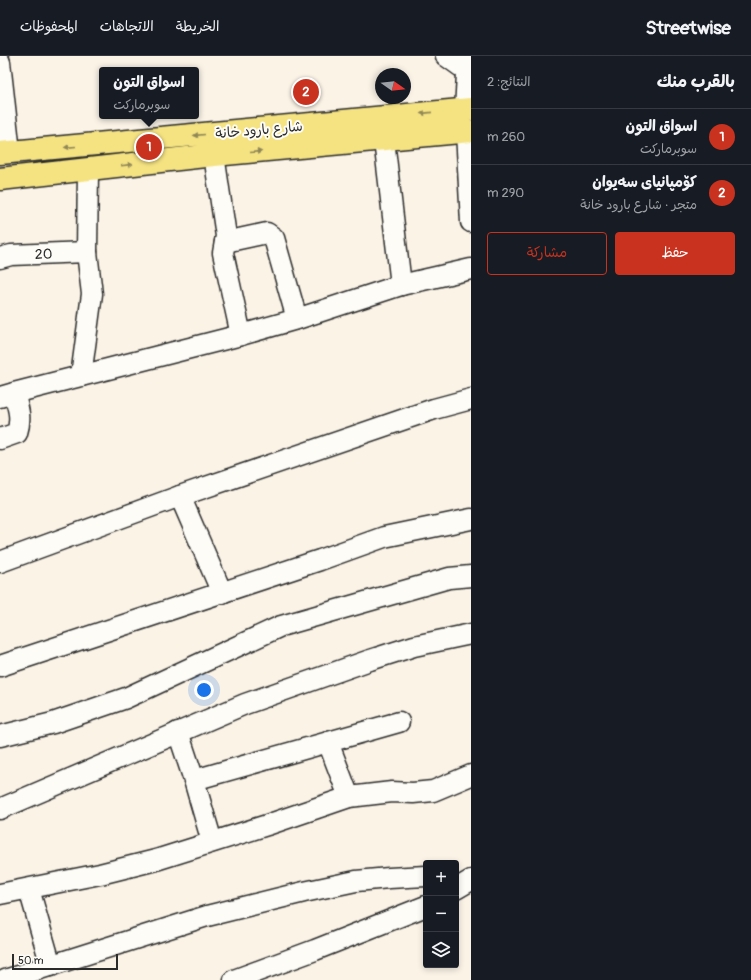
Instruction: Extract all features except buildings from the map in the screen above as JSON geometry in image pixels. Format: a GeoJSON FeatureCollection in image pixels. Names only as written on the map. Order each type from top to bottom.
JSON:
{"type":"FeatureCollection","features":[{"type":"Feature","properties":{"kind":"main road","name":"شارع بارود خانة"},"geometry":{"type":"LineString","coordinates":[[5,153],[468,109]]}},
{"type":"Feature","properties":{"kind":"main road"},"geometry":{"type":"LineString","coordinates":[[0,179],[214,155],[468,131]]}},
{"type":"Feature","properties":{"kind":"main road"},"geometry":{"type":"LineString","coordinates":[[149,140],[150,162]]}},
{"type":"Feature","properties":{"kind":"street"},"geometry":{"type":"LineString","coordinates":[[446,56],[468,63],[468,109]]}},
{"type":"Feature","properties":{"kind":"street"},"geometry":{"type":"LineString","coordinates":[[0,62],[5,153]]}},
{"type":"Feature","properties":{"kind":"street"},"geometry":{"type":"LineString","coordinates":[[468,131],[471,222]]}},
{"type":"Feature","properties":{"kind":"street"},"geometry":{"type":"LineString","coordinates":[[384,140],[401,285]]}},
{"type":"Feature","properties":{"kind":"street"},"geometry":{"type":"LineString","coordinates":[[214,155],[226,236],[223,253],[241,335]]}},
{"type":"Feature","properties":{"kind":"street"},"geometry":{"type":"LineString","coordinates":[[81,376],[92,294],[87,252],[88,170]]}},
{"type":"Feature","properties":{"kind":"street"},"geometry":{"type":"LineString","coordinates":[[225,242],[267,233],[274,238],[297,319]]}},
{"type":"Feature","properties":{"kind":"street","name":"20"},"geometry":{"type":"LineString","coordinates":[[0,258],[11,255],[87,252]]}},
{"type":"Feature","properties":{"kind":"street"},"geometry":{"type":"LineString","coordinates":[[0,439],[17,433],[19,425],[20,417],[7,395],[241,335],[297,319],[401,285],[471,269]]}},
{"type":"Feature","properties":{"kind":"street"},"geometry":{"type":"LineString","coordinates":[[0,562],[180,496],[434,410],[471,399]]}},
{"type":"Feature","properties":{"kind":"street"},"geometry":{"type":"LineString","coordinates":[[180,496],[222,593]]}},
{"type":"Feature","properties":{"kind":"street"},"geometry":{"type":"LineString","coordinates":[[0,666],[222,593],[384,537],[471,519]]}},
{"type":"Feature","properties":{"kind":"street"},"geometry":{"type":"LineString","coordinates":[[0,736],[53,723],[126,698],[281,626],[450,578],[471,576]]}},
{"type":"Feature","properties":{"kind":"street"},"geometry":{"type":"LineString","coordinates":[[0,809],[245,704],[414,646],[471,634]]}},
{"type":"Feature","properties":{"kind":"street"},"geometry":{"type":"LineString","coordinates":[[194,780],[399,722]]}},
{"type":"Feature","properties":{"kind":"street"},"geometry":{"type":"LineString","coordinates":[[178,732],[212,842]]}},
{"type":"Feature","properties":{"kind":"street"},"geometry":{"type":"LineString","coordinates":[[328,742],[349,797]]}},
{"type":"Feature","properties":{"kind":"street"},"geometry":{"type":"LineString","coordinates":[[0,894],[100,874],[156,860],[349,797],[392,792],[418,793],[433,791],[471,775]]}},
{"type":"Feature","properties":{"kind":"street"},"geometry":{"type":"LineString","coordinates":[[5,980],[207,916],[356,881],[423,876]]}},
{"type":"Feature","properties":{"kind":"street"},"geometry":{"type":"LineString","coordinates":[[459,879],[471,880]]}},
{"type":"Feature","properties":{"kind":"street"},"geometry":{"type":"LineString","coordinates":[[459,887],[471,880]]}},
{"type":"Feature","properties":{"kind":"street"},"geometry":{"type":"LineString","coordinates":[[29,889],[51,966]]}},
{"type":"Feature","properties":{"kind":"street"},"geometry":{"type":"LineString","coordinates":[[234,980],[423,907]]}},
{"type":"Feature","properties":{"kind":"place","name":"کۆمپانیای سەیوان"},"geometry":{"type":"Point","coordinates":[306,92]}},
{"type":"Feature","properties":{"kind":"place","name":"اسواق التون"},"geometry":{"type":"Point","coordinates":[149,147]}}]}
